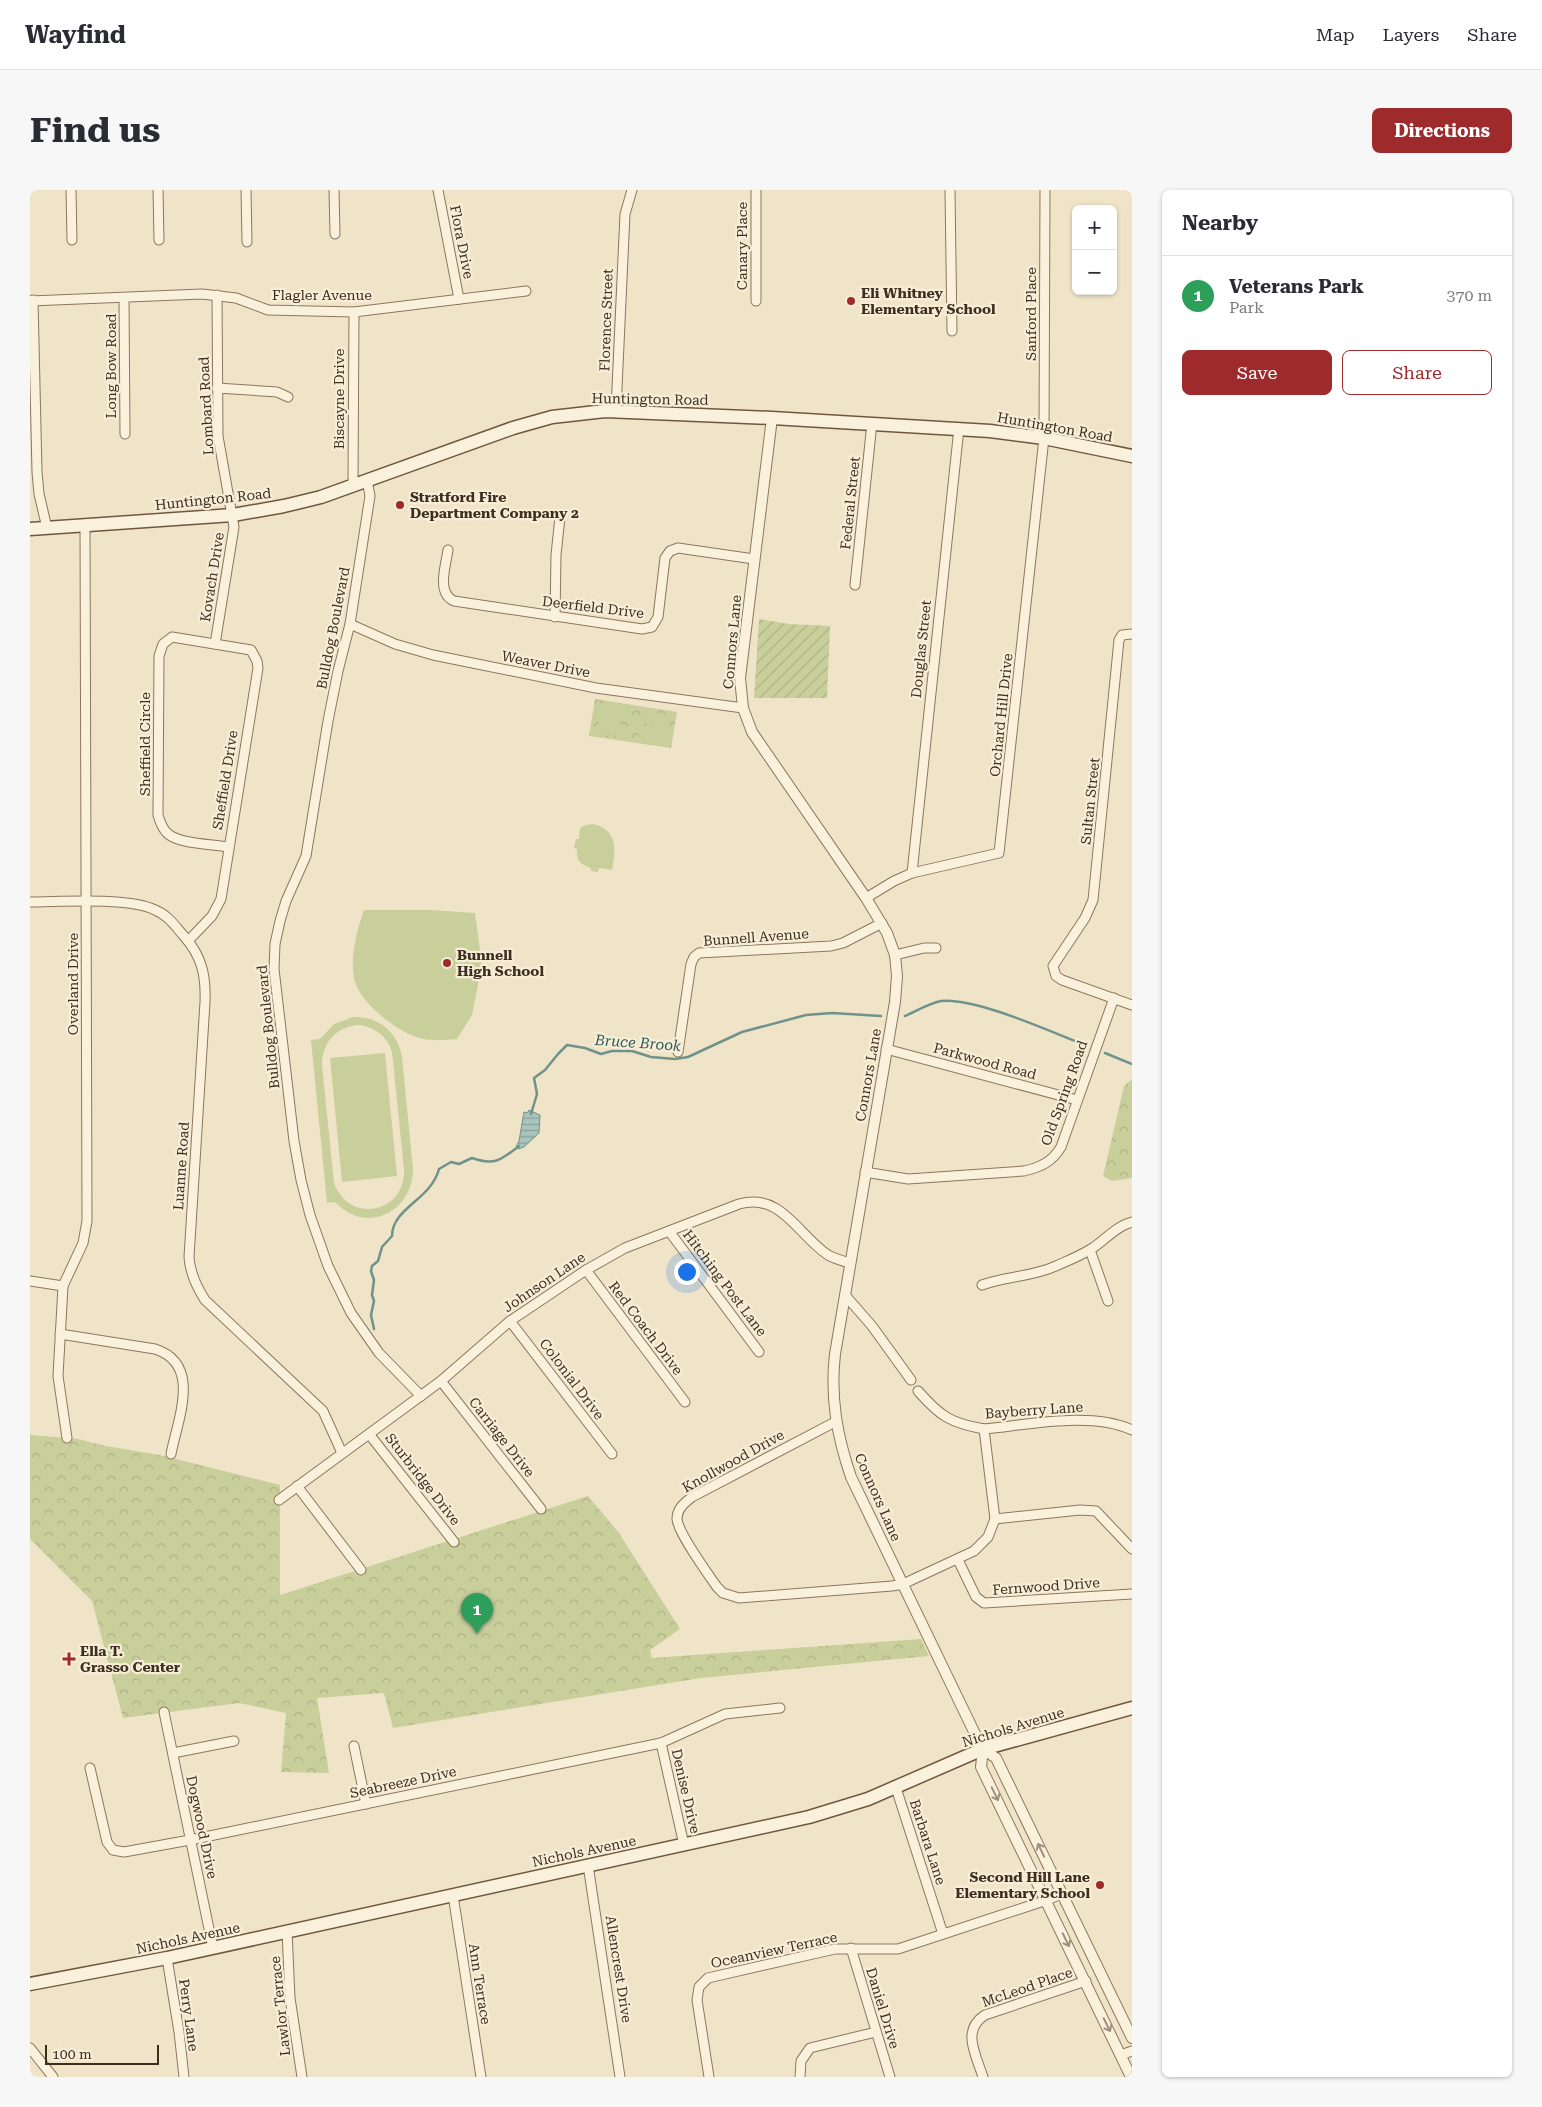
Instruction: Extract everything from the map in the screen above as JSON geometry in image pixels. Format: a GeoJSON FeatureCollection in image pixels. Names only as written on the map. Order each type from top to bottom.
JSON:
{"type":"FeatureCollection","features":[{"type":"Feature","properties":{"kind":"main road","name":"Huntington Road"},"geometry":{"type":"LineString","coordinates":[[30,529],[233,515],[284,506],[352,486],[532,422],[567,415],[616,410],[959,428],[1044,438],[1132,456]]}},
{"type":"Feature","properties":{"kind":"main road","name":"Nichols Avenue"},"geometry":{"type":"LineString","coordinates":[[30,1984],[167,1958],[810,1817],[896,1788],[983,1749],[1132,1708]]}},
{"type":"Feature","properties":{"kind":"street"},"geometry":{"type":"LineString","coordinates":[[71,190],[72,240]]}},
{"type":"Feature","properties":{"kind":"street"},"geometry":{"type":"LineString","coordinates":[[158,190],[160,240]]}},
{"type":"Feature","properties":{"kind":"street"},"geometry":{"type":"LineString","coordinates":[[246,190],[247,242]]}},
{"type":"Feature","properties":{"kind":"street"},"geometry":{"type":"LineString","coordinates":[[334,190],[335,234]]}},
{"type":"Feature","properties":{"kind":"street","name":"Flora Drive"},"geometry":{"type":"LineString","coordinates":[[438,190],[459,299]]}},
{"type":"Feature","properties":{"kind":"street","name":"Florence Street"},"geometry":{"type":"LineString","coordinates":[[616,410],[625,214],[632,190]]}},
{"type":"Feature","properties":{"kind":"street","name":"Canary Place"},"geometry":{"type":"LineString","coordinates":[[756,190],[756,301]]}},
{"type":"Feature","properties":{"kind":"street"},"geometry":{"type":"LineString","coordinates":[[950,190],[952,330]]}},
{"type":"Feature","properties":{"kind":"street","name":"Sanford Place"},"geometry":{"type":"LineString","coordinates":[[1044,438],[1045,190]]}},
{"type":"Feature","properties":{"kind":"street","name":"Flagler Avenue"},"geometry":{"type":"LineString","coordinates":[[32,301],[217,295],[236,298],[268,310],[354,312],[526,291]]}},
{"type":"Feature","properties":{"kind":"street","name":"Lombard Road"},"geometry":{"type":"LineString","coordinates":[[217,295],[218,436],[233,515]]}},
{"type":"Feature","properties":{"kind":"street","name":"Long Bow Road"},"geometry":{"type":"LineString","coordinates":[[124,298],[125,434]]}},
{"type":"Feature","properties":{"kind":"street"},"geometry":{"type":"LineString","coordinates":[[32,301],[37,472],[39,494],[47,528]]}},
{"type":"Feature","properties":{"kind":"street","name":"Biscayne Drive"},"geometry":{"type":"LineString","coordinates":[[352,486],[354,312]]}},
{"type":"Feature","properties":{"kind":"street"},"geometry":{"type":"LineString","coordinates":[[217,388],[277,392],[288,396]]}},
{"type":"Feature","properties":{"kind":"street","name":"Connors Lane"},"geometry":{"type":"LineString","coordinates":[[772,418],[740,678],[743,708],[752,732],[767,756],[882,923],[895,955],[896,987],[834,1364],[833,1383],[836,1422],[851,1477],[983,1749]]}},
{"type":"Feature","properties":{"kind":"street","name":"Federal Street"},"geometry":{"type":"LineString","coordinates":[[854,585],[872,423]]}},
{"type":"Feature","properties":{"kind":"street","name":"Douglas Street"},"geometry":{"type":"LineString","coordinates":[[912,873],[959,428]]}},
{"type":"Feature","properties":{"kind":"street","name":"Orchard Hill Drive"},"geometry":{"type":"LineString","coordinates":[[866,898],[894,881],[912,873],[1000,853],[1044,438]]}},
{"type":"Feature","properties":{"kind":"street","name":"Bulldog Boulevard"},"geometry":{"type":"LineString","coordinates":[[367,480],[370,496],[350,624],[330,713],[306,856],[286,901],[280,921],[275,944],[274,969],[294,1141],[310,1215],[328,1266],[351,1313],[379,1353],[421,1396]]}},
{"type":"Feature","properties":{"kind":"street","name":"Kovach Drive"},"geometry":{"type":"LineString","coordinates":[[215,644],[234,527],[233,515]]}},
{"type":"Feature","properties":{"kind":"street"},"geometry":{"type":"LineString","coordinates":[[555,617],[556,555],[560,517]]}},
{"type":"Feature","properties":{"kind":"street","name":"Overland Drive"},"geometry":{"type":"LineString","coordinates":[[67,1438],[58,1376],[63,1286],[87,1232],[85,526]]}},
{"type":"Feature","properties":{"kind":"street","name":"Deerfield Drive"},"geometry":{"type":"LineString","coordinates":[[448,550],[444,589],[450,600],[555,617],[649,629],[656,623],[658,617],[665,558],[670,551],[678,548],[754,559]]}},
{"type":"Feature","properties":{"kind":"street","name":"Weaver Drive"},"geometry":{"type":"LineString","coordinates":[[350,624],[395,644],[432,655],[596,688],[743,708]]}},
{"type":"Feature","properties":{"kind":"street","name":"Sultan Street"},"geometry":{"type":"LineString","coordinates":[[1114,998],[1062,980],[1056,976],[1054,971],[1056,961],[1085,918],[1093,900],[1119,640],[1122,634],[1132,634]]}},
{"type":"Feature","properties":{"kind":"street","name":"Sheffield Circle"},"geometry":{"type":"LineString","coordinates":[[215,644],[172,637],[161,647],[159,656],[158,815],[162,827],[168,834],[176,838],[228,847]]}},
{"type":"Feature","properties":{"kind":"street","name":"Sheffield Drive"},"geometry":{"type":"LineString","coordinates":[[188,941],[212,916],[220,899],[258,668],[257,661],[251,650],[215,644]]}},
{"type":"Feature","properties":{"kind":"street","name":"Luanne Road"},"geometry":{"type":"LineString","coordinates":[[30,902],[134,904],[156,910],[168,917],[200,959],[206,982],[188,1256],[189,1269],[205,1300],[323,1411],[342,1453]]}},
{"type":"Feature","properties":{"kind":"street","name":"Bunnell Avenue"},"geometry":{"type":"LineString","coordinates":[[678,1052],[692,964],[694,957],[700,953],[831,946],[843,943],[882,923]]}},
{"type":"Feature","properties":{"kind":"street"},"geometry":{"type":"LineString","coordinates":[[895,955],[924,948],[936,948]]}},
{"type":"Feature","properties":{"kind":"street"},"geometry":{"type":"LineString","coordinates":[[1114,998],[1132,1005]]}},
{"type":"Feature","properties":{"kind":"street","name":"Old Spring Road"},"geometry":{"type":"LineString","coordinates":[[865,1172],[908,1179],[1024,1171],[1042,1166],[1050,1161],[1061,1147],[1114,998]]}},
{"type":"Feature","properties":{"kind":"street","name":"Parkwood Road"},"geometry":{"type":"LineString","coordinates":[[886,1049],[1077,1100]]}},
{"type":"Feature","properties":{"kind":"street","name":"Johnson Lane"},"geometry":{"type":"LineString","coordinates":[[279,1500],[441,1381],[510,1321],[586,1270],[625,1248],[751,1201],[772,1205],[827,1254],[850,1263]]}},
{"type":"Feature","properties":{"kind":"street"},"geometry":{"type":"LineString","coordinates":[[982,1285],[997,1280],[1027,1276],[1045,1270],[1090,1250],[1122,1226],[1132,1222]]}},
{"type":"Feature","properties":{"kind":"street","name":"Hitching Post Lane"},"geometry":{"type":"LineString","coordinates":[[669,1231],[759,1352]]}},
{"type":"Feature","properties":{"kind":"street"},"geometry":{"type":"LineString","coordinates":[[1090,1250],[1108,1301]]}},
{"type":"Feature","properties":{"kind":"street","name":"Red Coach Drive"},"geometry":{"type":"LineString","coordinates":[[586,1270],[684,1402]]}},
{"type":"Feature","properties":{"kind":"street"},"geometry":{"type":"LineString","coordinates":[[30,1281],[63,1286]]}},
{"type":"Feature","properties":{"kind":"street"},"geometry":{"type":"LineString","coordinates":[[845,1295],[872,1326],[911,1380]]}},
{"type":"Feature","properties":{"kind":"street","name":"Colonial Drive"},"geometry":{"type":"LineString","coordinates":[[510,1321],[612,1454]]}},
{"type":"Feature","properties":{"kind":"street"},"geometry":{"type":"LineString","coordinates":[[60,1334],[155,1349],[166,1352],[174,1358],[180,1367],[184,1391],[171,1454]]}},
{"type":"Feature","properties":{"kind":"street","name":"Carriage Drive"},"geometry":{"type":"LineString","coordinates":[[441,1381],[541,1509]]}},
{"type":"Feature","properties":{"kind":"street","name":"Bayberry Lane"},"geometry":{"type":"LineString","coordinates":[[918,1391],[944,1417],[970,1426],[984,1428],[1096,1420],[1132,1430]]}},
{"type":"Feature","properties":{"kind":"street","name":"Knollwood Drive"},"geometry":{"type":"LineString","coordinates":[[836,1422],[682,1505],[678,1513],[679,1528],[716,1587],[723,1593],[739,1598],[903,1584],[958,1560],[983,1544],[995,1519]]}},
{"type":"Feature","properties":{"kind":"street"},"geometry":{"type":"LineString","coordinates":[[984,1428],[995,1519],[1080,1510],[1096,1511],[1132,1549]]}},
{"type":"Feature","properties":{"kind":"street","name":"Sturbridge Drive"},"geometry":{"type":"LineString","coordinates":[[369,1434],[454,1542]]}},
{"type":"Feature","properties":{"kind":"street"},"geometry":{"type":"LineString","coordinates":[[298,1486],[361,1570]]}},
{"type":"Feature","properties":{"kind":"street","name":"Fernwood Drive"},"geometry":{"type":"LineString","coordinates":[[958,1560],[976,1597],[984,1603],[1132,1594]]}},
{"type":"Feature","properties":{"kind":"street","name":"Seabreeze Drive"},"geometry":{"type":"LineString","coordinates":[[90,1768],[107,1842],[113,1850],[124,1852],[661,1743],[725,1714],[780,1708]]}},
{"type":"Feature","properties":{"kind":"street","name":"Dogwood Drive"},"geometry":{"type":"LineString","coordinates":[[164,1712],[213,1948]]}},
{"type":"Feature","properties":{"kind":"street"},"geometry":{"type":"LineString","coordinates":[[172,1753],[234,1741]]}},
{"type":"Feature","properties":{"kind":"street","name":"Denise Drive"},"geometry":{"type":"LineString","coordinates":[[661,1743],[684,1845]]}},
{"type":"Feature","properties":{"kind":"street"},"geometry":{"type":"LineString","coordinates":[[354,1746],[366,1804]]}},
{"type":"Feature","properties":{"kind":"street"},"geometry":{"type":"LineString","coordinates":[[1131,2077],[981,1767],[983,1749],[996,1758],[1132,2038]]}},
{"type":"Feature","properties":{"kind":"street","name":"Barbara Lane"},"geometry":{"type":"LineString","coordinates":[[896,1788],[943,1934]]}},
{"type":"Feature","properties":{"kind":"street"},"geometry":{"type":"LineString","coordinates":[[1013,1831],[1029,1824]]}},
{"type":"Feature","properties":{"kind":"street","name":"Allencrest Drive"},"geometry":{"type":"LineString","coordinates":[[588,1865],[620,2077]]}},
{"type":"Feature","properties":{"kind":"street","name":"Oceanview Terrace"},"geometry":{"type":"LineString","coordinates":[[709,2077],[697,2000],[698,1991],[704,1981],[716,1975],[835,1949],[898,1949],[1061,1894]]}},
{"type":"Feature","properties":{"kind":"street","name":"Ann Terrace"},"geometry":{"type":"LineString","coordinates":[[453,1895],[481,2077]]}},
{"type":"Feature","properties":{"kind":"street","name":"Lawlor Terrace"},"geometry":{"type":"LineString","coordinates":[[287,1932],[290,1998],[302,2077]]}},
{"type":"Feature","properties":{"kind":"street","name":"Daniel Drive"},"geometry":{"type":"LineString","coordinates":[[851,1948],[890,2077]]}},
{"type":"Feature","properties":{"kind":"street","name":"Perry Lane"},"geometry":{"type":"LineString","coordinates":[[167,1958],[184,2077]]}},
{"type":"Feature","properties":{"kind":"street"},"geometry":{"type":"LineString","coordinates":[[1086,1982],[1100,1973]]}},
{"type":"Feature","properties":{"kind":"street","name":"McLeod Place"},"geometry":{"type":"LineString","coordinates":[[983,2077],[971,2038],[972,2028],[976,2020],[985,2015],[1086,1982]]}},
{"type":"Feature","properties":{"kind":"street"},"geometry":{"type":"LineString","coordinates":[[800,2077],[801,2061],[810,2048],[876,2032]]}},
{"type":"Feature","properties":{"kind":"street"},"geometry":{"type":"LineString","coordinates":[[30,2048],[53,2077]]}},
{"type":"Feature","properties":{"kind":"street"},"geometry":{"type":"LineString","coordinates":[[1121,2055],[1132,2051]]}},
{"type":"Feature","properties":{"kind":"green space"},"geometry":{"type":"Polygon","coordinates":[[[759,619],[789,624],[830,626],[827,698],[754,698],[759,619]]]}},
{"type":"Feature","properties":{"kind":"green space"},"geometry":{"type":"Polygon","coordinates":[[[595,699],[677,712],[671,748],[589,736],[595,699]]]}},
{"type":"Feature","properties":{"kind":"green space"},"geometry":{"type":"Polygon","coordinates":[[[601,705],[628,709],[626,721],[600,717],[601,705]]]}},
{"type":"Feature","properties":{"kind":"green space"},"geometry":{"type":"Polygon","coordinates":[[[643,711],[669,715],[667,727],[641,723],[643,711]]]}},
{"type":"Feature","properties":{"kind":"green space"},"geometry":{"type":"Polygon","coordinates":[[[599,721],[625,725],[624,737],[597,733],[599,721]]]}},
{"type":"Feature","properties":{"kind":"green space"},"geometry":{"type":"Polygon","coordinates":[[[640,727],[667,732],[665,744],[638,740],[640,727]]]}},
{"type":"Feature","properties":{"kind":"green space"},"geometry":{"type":"Polygon","coordinates":[[[593,824],[607,831],[611,836],[614,848],[612,870],[599,868],[598,872],[591,871],[591,868],[581,863],[578,859],[577,849],[574,848],[576,839],[579,839],[580,828],[593,824]]]}},
{"type":"Feature","properties":{"kind":"green space"},"geometry":{"type":"Polygon","coordinates":[[[364,910],[432,910],[475,913],[482,965],[472,1015],[457,1039],[431,1040],[413,1036],[381,1016],[363,997],[354,978],[353,961],[357,935],[364,910]]]}},
{"type":"Feature","properties":{"kind":"green space"},"geometry":{"type":"Polygon","coordinates":[[[353,1017],[371,1019],[386,1027],[392,1033],[400,1048],[402,1057],[413,1169],[411,1184],[405,1197],[396,1207],[385,1214],[373,1218],[360,1217],[347,1212],[335,1202],[327,1203],[311,1040],[320,1039],[334,1024],[353,1017]],[[360,1025],[344,1028],[332,1037],[325,1049],[322,1065],[334,1183],[341,1196],[351,1204],[363,1209],[375,1208],[386,1204],[396,1196],[402,1185],[404,1170],[392,1052],[384,1037],[366,1026],[360,1025]]]}},
{"type":"Feature","properties":{"kind":"green space"},"geometry":{"type":"Polygon","coordinates":[[[385,1053],[397,1176],[342,1182],[330,1058],[385,1053]]]}},
{"type":"Feature","properties":{"kind":"green space"},"geometry":{"type":"Polygon","coordinates":[[[1132,1079],[1132,1178],[1112,1181],[1103,1176],[1124,1086],[1132,1079]]]}},
{"type":"Feature","properties":{"kind":"green space"},"geometry":{"type":"Polygon","coordinates":[[[30,1435],[78,1439],[106,1446],[160,1455],[280,1485],[280,1595],[588,1496],[619,1533],[680,1629],[650,1650],[652,1658],[921,1639],[929,1656],[701,1678],[393,1728],[384,1693],[317,1698],[329,1773],[281,1772],[286,1713],[239,1703],[123,1718],[92,1601],[30,1539],[30,1435]]]}},
{"type":"Feature","properties":{"kind":"water"},"geometry":{"type":"Polygon","coordinates":[[[529,1110],[540,1115],[539,1133],[524,1147],[518,1149],[516,1147],[519,1141],[524,1112],[527,1113],[529,1110]]]}},
{"type":"Feature","properties":{"kind":"waterway","name":"Bruce Brook"},"geometry":{"type":"LineString","coordinates":[[905,1016],[937,1002],[956,1001],[993,1010],[1085,1045]]}},
{"type":"Feature","properties":{"kind":"waterway","name":"Bruce Brook"},"geometry":{"type":"LineString","coordinates":[[531,1114],[537,1094],[534,1078],[545,1070],[567,1045],[585,1048],[601,1054],[612,1051],[632,1051],[651,1057],[675,1059],[688,1057],[742,1032],[806,1015],[832,1013],[881,1016]]}},
{"type":"Feature","properties":{"kind":"waterway","name":"Bruce Brook"},"geometry":{"type":"LineString","coordinates":[[1105,1053],[1132,1064]]}},
{"type":"Feature","properties":{"kind":"waterway","name":"Bruce Brook"},"geometry":{"type":"LineString","coordinates":[[374,1329],[371,1315],[374,1301],[372,1295],[374,1280],[371,1271],[372,1266],[378,1261],[382,1247],[392,1236],[398,1218],[428,1189],[435,1180],[439,1169],[451,1162],[459,1164],[472,1158],[487,1161],[497,1160],[519,1146]]}},
{"type":"Feature","properties":{"kind":"place","name":"Eli Whitney Elementary School"},"geometry":{"type":"Point","coordinates":[851,301]}},
{"type":"Feature","properties":{"kind":"place","name":"Stratford Fire Department Company 2"},"geometry":{"type":"Point","coordinates":[400,505]}},
{"type":"Feature","properties":{"kind":"place","name":"Bunnell High School"},"geometry":{"type":"Point","coordinates":[447,963]}},
{"type":"Feature","properties":{"kind":"place","name":"Veterans Park"},"geometry":{"type":"Point","coordinates":[477,1634]}},
{"type":"Feature","properties":{"kind":"place","name":"Ella T. Grasso Center"},"geometry":{"type":"Point","coordinates":[69,1659]}},
{"type":"Feature","properties":{"kind":"place","name":"Second Hill Lane Elementary School"},"geometry":{"type":"Point","coordinates":[1100,1885]}}]}
